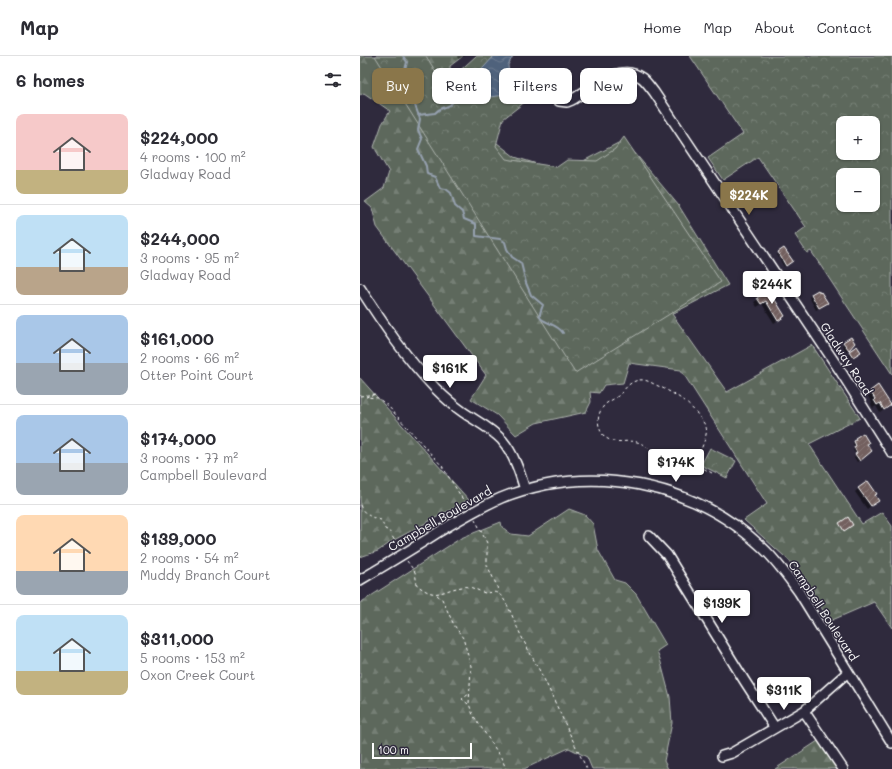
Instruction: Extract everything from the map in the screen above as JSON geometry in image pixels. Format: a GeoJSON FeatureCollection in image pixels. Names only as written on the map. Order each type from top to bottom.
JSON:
{"type":"FeatureCollection","features":[{"type":"Feature","properties":{"kind":"street","name":"Gladway Road"},"geometry":{"type":"LineString","coordinates":[[572,100],[611,76],[619,73],[630,73],[642,78],[654,92],[774,271],[892,452]]}},
{"type":"Feature","properties":{"kind":"street"},"geometry":{"type":"LineString","coordinates":[[360,288],[387,329],[423,376],[448,401],[463,413],[490,430],[503,441],[519,470],[526,490]]}},
{"type":"Feature","properties":{"kind":"street","name":"Campbell Boulevard"},"geometry":{"type":"LineString","coordinates":[[360,580],[472,512],[501,498],[526,490],[569,481],[614,480],[662,490],[709,508],[748,535],[767,552],[783,570],[806,602],[892,743]]}},
{"type":"Feature","properties":{"kind":"street"},"geometry":{"type":"LineString","coordinates":[[649,536],[667,556],[775,728]]}},
{"type":"Feature","properties":{"kind":"street"},"geometry":{"type":"LineString","coordinates":[[722,756],[732,753],[804,711],[848,672]]}},
{"type":"Feature","properties":{"kind":"street"},"geometry":{"type":"LineString","coordinates":[[804,711],[843,769]]}},
{"type":"Feature","properties":{"kind":"path"},"geometry":{"type":"LineString","coordinates":[[695,464],[706,437],[706,427],[686,401],[673,392],[644,380],[639,380],[629,383],[617,396],[603,406],[598,415],[598,424],[605,437],[614,441],[638,442],[650,448],[671,466],[680,469],[695,464],[712,473]]}},
{"type":"Feature","properties":{"kind":"path"},"geometry":{"type":"LineString","coordinates":[[360,396],[376,394],[366,397],[378,398],[388,406],[442,466],[472,512],[488,543],[486,565],[497,586],[498,593]]}},
{"type":"Feature","properties":{"kind":"path"},"geometry":{"type":"LineString","coordinates":[[360,504],[361,508],[369,516],[381,520],[386,529],[390,531],[415,572],[417,585],[425,592],[436,594],[470,586],[478,591],[498,593],[503,598],[518,631],[545,680],[587,769]]}},
{"type":"Feature","properties":{"kind":"path"},"geometry":{"type":"LineString","coordinates":[[436,594],[442,599],[454,625],[463,638],[471,666],[469,704],[473,715],[502,759],[506,769]]}},
{"type":"Feature","properties":{"kind":"path"},"geometry":{"type":"LineString","coordinates":[[469,704],[462,699],[470,693]]}},
{"type":"Feature","properties":{"kind":"green space"},"geometry":{"type":"Polygon","coordinates":[[[360,56],[463,56],[450,66],[450,68],[432,68],[432,104],[451,104],[451,107],[515,157],[562,172],[624,140],[679,206],[728,285],[672,314],[727,392],[812,345],[860,418],[809,444],[862,524],[882,512],[892,526],[892,628],[874,602],[830,621],[794,565],[744,520],[767,504],[681,370],[629,363],[623,383],[604,385],[599,393],[590,392],[591,402],[586,412],[536,423],[516,435],[497,415],[471,399],[486,375],[377,227],[372,208],[365,202],[384,188],[389,172],[374,147],[382,124],[390,111],[380,104],[424,104],[424,68],[372,68],[372,99],[364,93],[360,95],[360,56]]]}},
{"type":"Feature","properties":{"kind":"green space"},"geometry":{"type":"Polygon","coordinates":[[[375,56],[426,56],[433,68],[432,68],[432,104],[491,104],[491,68],[463,68],[476,56],[513,56],[503,63],[506,68],[499,68],[499,104],[522,104],[503,119],[496,146],[506,159],[557,167],[567,160],[597,161],[615,149],[624,137],[721,282],[575,373],[405,104],[424,104],[424,68],[383,68],[375,56]]]}},
{"type":"Feature","properties":{"kind":"green space"},"geometry":{"type":"Polygon","coordinates":[[[690,56],[892,56],[892,374],[811,251],[807,253],[795,235],[806,227],[758,157],[723,180],[708,158],[743,134],[690,56]]]}},
{"type":"Feature","properties":{"kind":"green space"},"geometry":{"type":"Polygon","coordinates":[[[360,378],[469,500],[394,540],[378,551],[360,557],[360,378]]]}},
{"type":"Feature","properties":{"kind":"green space"},"geometry":{"type":"Polygon","coordinates":[[[710,448],[736,461],[727,478],[701,465],[710,448]]]}},
{"type":"Feature","properties":{"kind":"green space"},"geometry":{"type":"Polygon","coordinates":[[[569,509],[585,515],[593,524],[598,550],[615,580],[625,583],[636,594],[666,645],[657,651],[670,697],[672,723],[664,761],[668,769],[592,769],[587,757],[569,748],[524,769],[360,769],[360,603],[461,538],[501,522],[502,527],[511,534],[528,536],[569,509]]]}},
{"type":"Feature","properties":{"kind":"green space"},"geometry":{"type":"Polygon","coordinates":[[[818,741],[837,769],[775,769],[818,741]]]}},
{"type":"Feature","properties":{"kind":"water"},"geometry":{"type":"Polygon","coordinates":[[[494,56],[513,56],[508,65],[508,68],[499,68],[499,96],[491,97],[491,68],[483,68],[494,56]]]}},
{"type":"Feature","properties":{"kind":"building"},"geometry":{"type":"Polygon","coordinates":[[[784,248],[793,261],[786,266],[778,252],[784,248]]]}},
{"type":"Feature","properties":{"kind":"building"},"geometry":{"type":"Polygon","coordinates":[[[769,290],[785,316],[778,321],[766,301],[761,304],[757,298],[769,290]]]}},
{"type":"Feature","properties":{"kind":"building"},"geometry":{"type":"Polygon","coordinates":[[[818,290],[828,303],[819,308],[811,294],[818,290]]]}},
{"type":"Feature","properties":{"kind":"building"},"geometry":{"type":"Polygon","coordinates":[[[851,337],[855,343],[849,350],[843,342],[851,337]]]}},
{"type":"Feature","properties":{"kind":"building"},"geometry":{"type":"Polygon","coordinates":[[[857,346],[861,352],[853,357],[849,351],[857,346]]]}},
{"type":"Feature","properties":{"kind":"building"},"geometry":{"type":"Polygon","coordinates":[[[878,385],[891,405],[884,410],[880,403],[877,405],[870,391],[878,385]]]}},
{"type":"Feature","properties":{"kind":"building"},"geometry":{"type":"Polygon","coordinates":[[[863,433],[869,443],[867,444],[872,451],[860,461],[855,454],[857,453],[854,447],[856,446],[854,441],[856,440],[855,438],[863,433]]]}},
{"type":"Feature","properties":{"kind":"building"},"geometry":{"type":"Polygon","coordinates":[[[868,481],[877,494],[875,495],[879,501],[871,506],[858,488],[868,481]]]}},
{"type":"Feature","properties":{"kind":"building"},"geometry":{"type":"Polygon","coordinates":[[[848,517],[853,525],[844,531],[839,523],[848,517]]]}},
{"type":"Feature","properties":{"kind":"waterway"},"geometry":{"type":"LineString","coordinates":[[403,56],[407,62],[405,70],[420,119],[418,130],[422,139],[418,149],[426,166],[427,174],[435,177],[440,188],[446,189],[451,193],[455,206],[462,212],[464,219],[476,224],[476,236],[500,239],[505,242],[512,257],[521,263],[531,295],[543,305],[540,314],[541,319],[557,327],[563,333]]}},
{"type":"Feature","properties":{"kind":"waterway"},"geometry":{"type":"LineString","coordinates":[[418,115],[435,113],[441,108],[451,104]]}}]}
